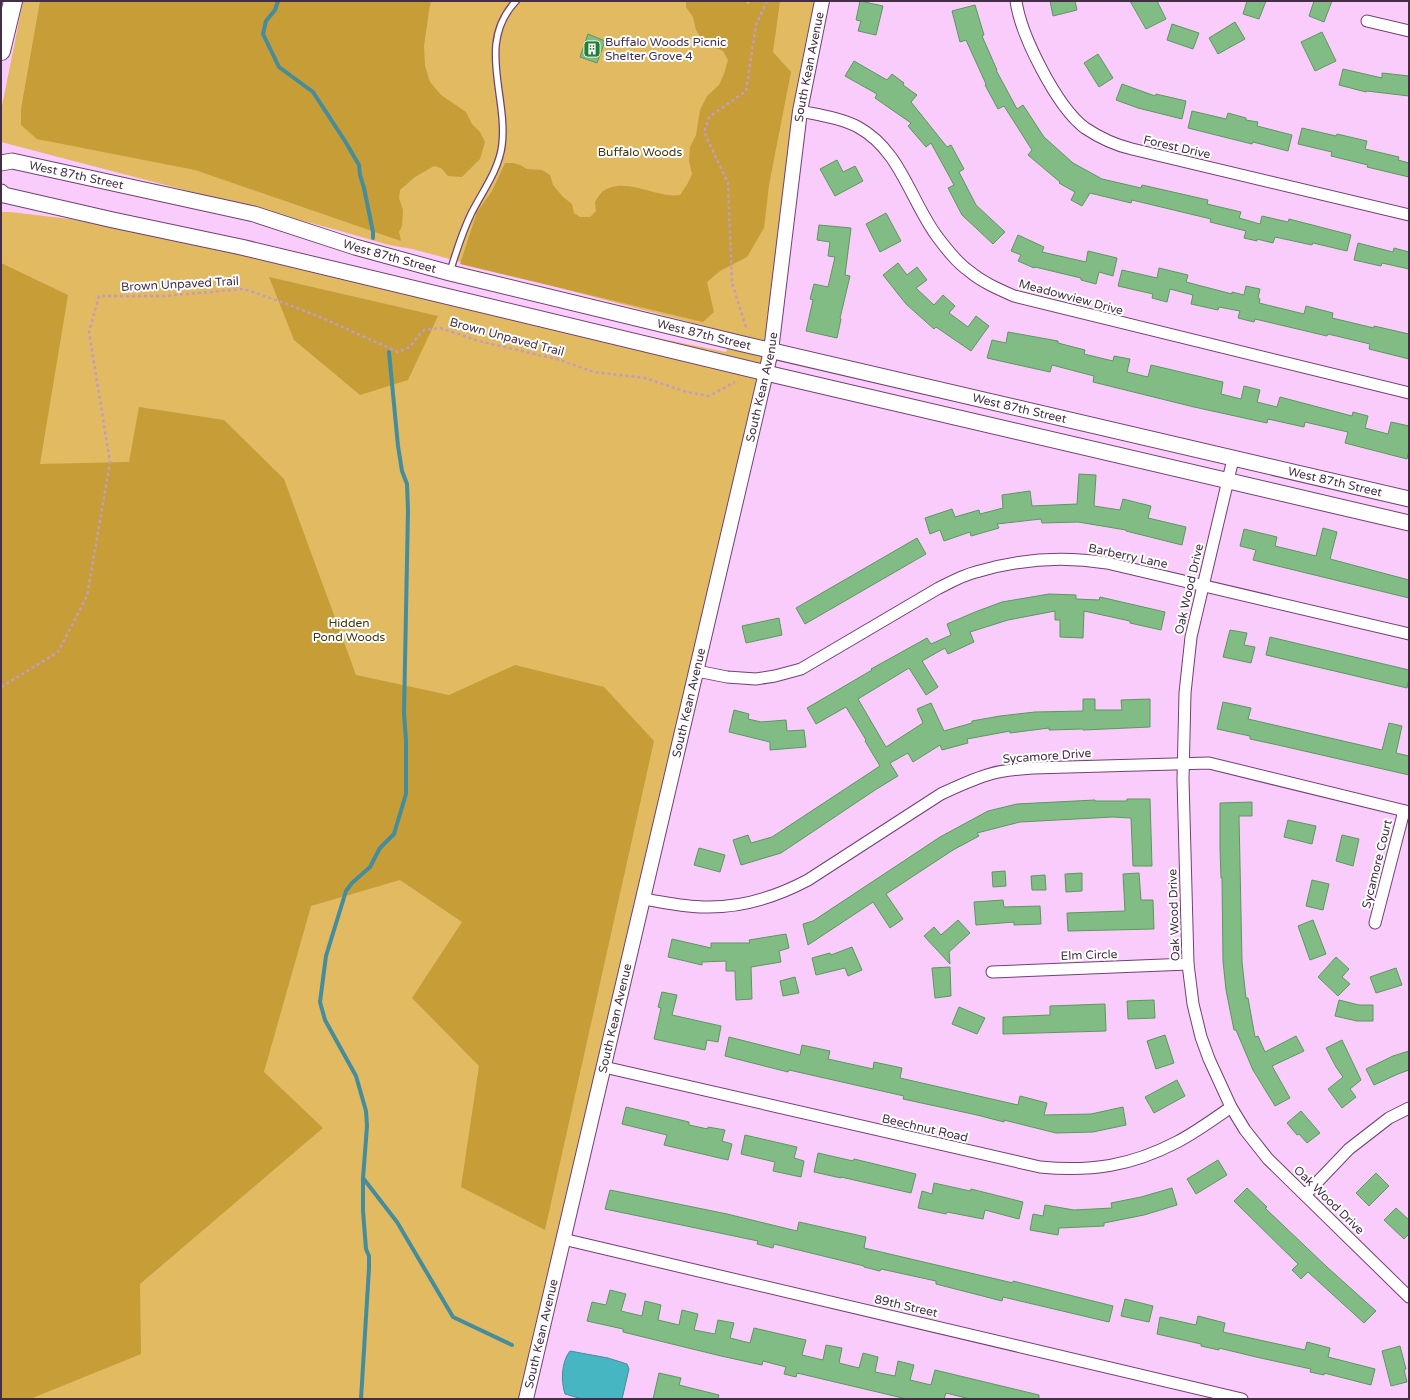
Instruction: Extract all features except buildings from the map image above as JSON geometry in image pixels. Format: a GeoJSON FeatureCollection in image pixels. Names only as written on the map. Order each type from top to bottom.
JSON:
{"type":"FeatureCollection","features":[{"type":"Feature","properties":{"kind":"highway"},"geometry":{"type":"LineString","coordinates":[[1,51],[13,1]]}},
{"type":"Feature","properties":{"kind":"main road","name":"West 87th Street"},"geometry":{"type":"LineString","coordinates":[[1,163],[12,161],[254,214],[355,247],[450,273],[771,351],[1409,499]]}},
{"type":"Feature","properties":{"kind":"main road","name":"West 87th Street"},"geometry":{"type":"LineString","coordinates":[[1,192],[4,195],[241,247],[766,373],[1409,523]]}},
{"type":"Feature","properties":{"kind":"street","name":"South Kean Avenue"},"geometry":{"type":"LineString","coordinates":[[526,1399],[771,351],[800,111],[822,1]]}},
{"type":"Feature","properties":{"kind":"street","name":"Forest Drive"},"geometry":{"type":"LineString","coordinates":[[1016,1],[1018,12],[1027,38],[1038,62],[1057,94],[1080,123],[1101,138],[1132,150],[1409,216]]}},
{"type":"Feature","properties":{"kind":"street"},"geometry":{"type":"LineString","coordinates":[[1367,22],[1409,31]]}},
{"type":"Feature","properties":{"kind":"street","name":"Meadowview Drive"},"geometry":{"type":"LineString","coordinates":[[800,111],[841,120],[858,127],[874,139],[887,151],[935,234],[953,255],[968,270],[987,283],[1014,296],[1409,393]]}},
{"type":"Feature","properties":{"kind":"street","name":"Oak Wood Drive"},"geometry":{"type":"LineString","coordinates":[[1233,459],[1191,637],[1186,671],[1184,787],[1188,964],[1193,1004],[1201,1037],[1209,1059],[1245,1130],[1268,1159],[1409,1297]]}},
{"type":"Feature","properties":{"kind":"street","name":"Barberry Lane"},"geometry":{"type":"LineString","coordinates":[[697,671],[727,677],[756,679],[801,669],[937,589],[975,572],[1012,564],[1063,558],[1107,563],[1409,634]]}},
{"type":"Feature","properties":{"kind":"street","name":"Sycamore Drive"},"geometry":{"type":"LineString","coordinates":[[643,899],[703,907],[761,900],[788,890],[808,880],[941,794],[963,783],[987,775],[1010,770],[1209,763],[1406,812]]}},
{"type":"Feature","properties":{"kind":"street","name":"Sycamore Court"},"geometry":{"type":"LineString","coordinates":[[1375,923],[1406,812]]}},
{"type":"Feature","properties":{"kind":"street","name":"Elm Circle"},"geometry":{"type":"LineString","coordinates":[[992,972],[1188,964]]}},
{"type":"Feature","properties":{"kind":"street","name":"Beechnut Road"},"geometry":{"type":"LineString","coordinates":[[604,1067],[1040,1167],[1063,1169],[1086,1169],[1115,1165],[1141,1158],[1177,1142],[1232,1107]]}},
{"type":"Feature","properties":{"kind":"street"},"geometry":{"type":"LineString","coordinates":[[1305,1195],[1358,1142],[1389,1118],[1409,1108]]}},
{"type":"Feature","properties":{"kind":"street","name":"89th Street"},"geometry":{"type":"LineString","coordinates":[[563,1239],[1242,1399]]}},
{"type":"Feature","properties":{"kind":"lane"},"geometry":{"type":"LineString","coordinates":[[450,273],[465,228],[494,173],[500,158],[503,134],[496,41],[503,18],[516,1]]}},
{"type":"Feature","properties":{"kind":"path"},"geometry":{"type":"LineString","coordinates":[[746,327],[732,283],[728,184],[704,132],[710,117],[746,91],[756,25],[767,1]]}},
{"type":"Feature","properties":{"kind":"path","name":"Brown Unpaved Trail"},"geometry":{"type":"LineString","coordinates":[[1,686],[58,652],[87,596],[110,462],[89,332],[99,296],[164,296],[244,289],[320,318],[398,352],[410,347],[424,330],[440,328],[479,341],[560,360],[594,372],[645,378],[687,392],[709,396],[734,382]]}},
{"type":"Feature","properties":{"kind":"green space","name":"Hidden Pond Woods"},"geometry":{"type":"Polygon","coordinates":[[[23,1],[827,1],[798,123],[765,361],[524,1399],[1,1399],[1,212],[70,219],[726,352],[731,333],[412,249],[389,245],[1,142],[1,111],[23,1]]]}},
{"type":"Feature","properties":{"kind":"shaded area"},"geometry":{"type":"Polygon","coordinates":[[[40,1],[431,1],[424,46],[425,66],[430,82],[441,95],[466,112],[472,124],[480,132],[485,142],[480,159],[462,177],[448,176],[441,168],[434,166],[415,177],[400,190],[399,198],[403,210],[402,226],[399,232],[401,241],[195,170],[37,139],[21,125],[21,109],[40,1]]]}},
{"type":"Feature","properties":{"kind":"shaded area"},"geometry":{"type":"Polygon","coordinates":[[[686,1],[744,1],[748,4],[751,1],[780,1],[773,52],[791,72],[769,185],[764,228],[747,257],[720,271],[707,282],[714,312],[703,322],[460,264],[477,212],[492,191],[505,163],[513,163],[527,169],[542,170],[550,175],[553,185],[563,197],[572,204],[574,213],[580,217],[590,217],[596,211],[595,202],[599,196],[602,192],[611,187],[630,187],[660,194],[680,195],[692,174],[689,161],[690,147],[696,135],[700,110],[707,96],[719,85],[728,60],[723,51],[713,47],[701,38],[696,30],[693,17],[686,7],[686,1]]]}},
{"type":"Feature","properties":{"kind":"shaded area"},"geometry":{"type":"Polygon","coordinates":[[[1,263],[68,295],[40,464],[129,462],[139,407],[224,420],[284,479],[356,675],[449,695],[515,665],[604,687],[654,741],[545,1230],[461,1187],[479,1066],[412,998],[462,922],[400,880],[311,906],[264,1072],[323,1128],[140,1284],[141,1354],[30,1399],[1,1399],[1,263]]]}},
{"type":"Feature","properties":{"kind":"shaded area"},"geometry":{"type":"Polygon","coordinates":[[[269,277],[438,316],[408,380],[360,395],[294,340],[269,277]]]}},
{"type":"Feature","properties":{"kind":"shaded area"},"geometry":{"type":"Polygon","coordinates":[[[570,1351],[608,1358],[627,1364],[629,1369],[622,1399],[582,1399],[565,1394],[563,1384],[563,1366],[570,1351]]]}},
{"type":"Feature","properties":{"kind":"waterway"},"geometry":{"type":"LineString","coordinates":[[278,1],[275,10],[266,21],[263,34],[279,67],[313,92],[359,165],[373,238]]}},
{"type":"Feature","properties":{"kind":"waterway"},"geometry":{"type":"LineString","coordinates":[[361,1399],[369,1268],[369,1256],[366,1249],[363,1211],[363,1178],[367,1126],[366,1111],[356,1076],[325,1020],[320,1002],[326,956],[346,891],[352,883],[370,867],[380,848],[394,834],[406,794],[406,741],[404,713],[408,510],[407,484],[402,471],[398,446],[389,352]]}},
{"type":"Feature","properties":{"kind":"waterway"},"geometry":{"type":"LineString","coordinates":[[363,1178],[397,1222],[453,1317],[512,1345]]}},
{"type":"Feature","properties":{"kind":"place","name":"Buffalo Woods Picnic Shelter Grove 4"},"geometry":{"type":"Point","coordinates":[592,49]}},
{"type":"Feature","properties":{"kind":"park label","name":"Buffalo Woods"},"geometry":{"type":"Point","coordinates":[640,152]}}]}
